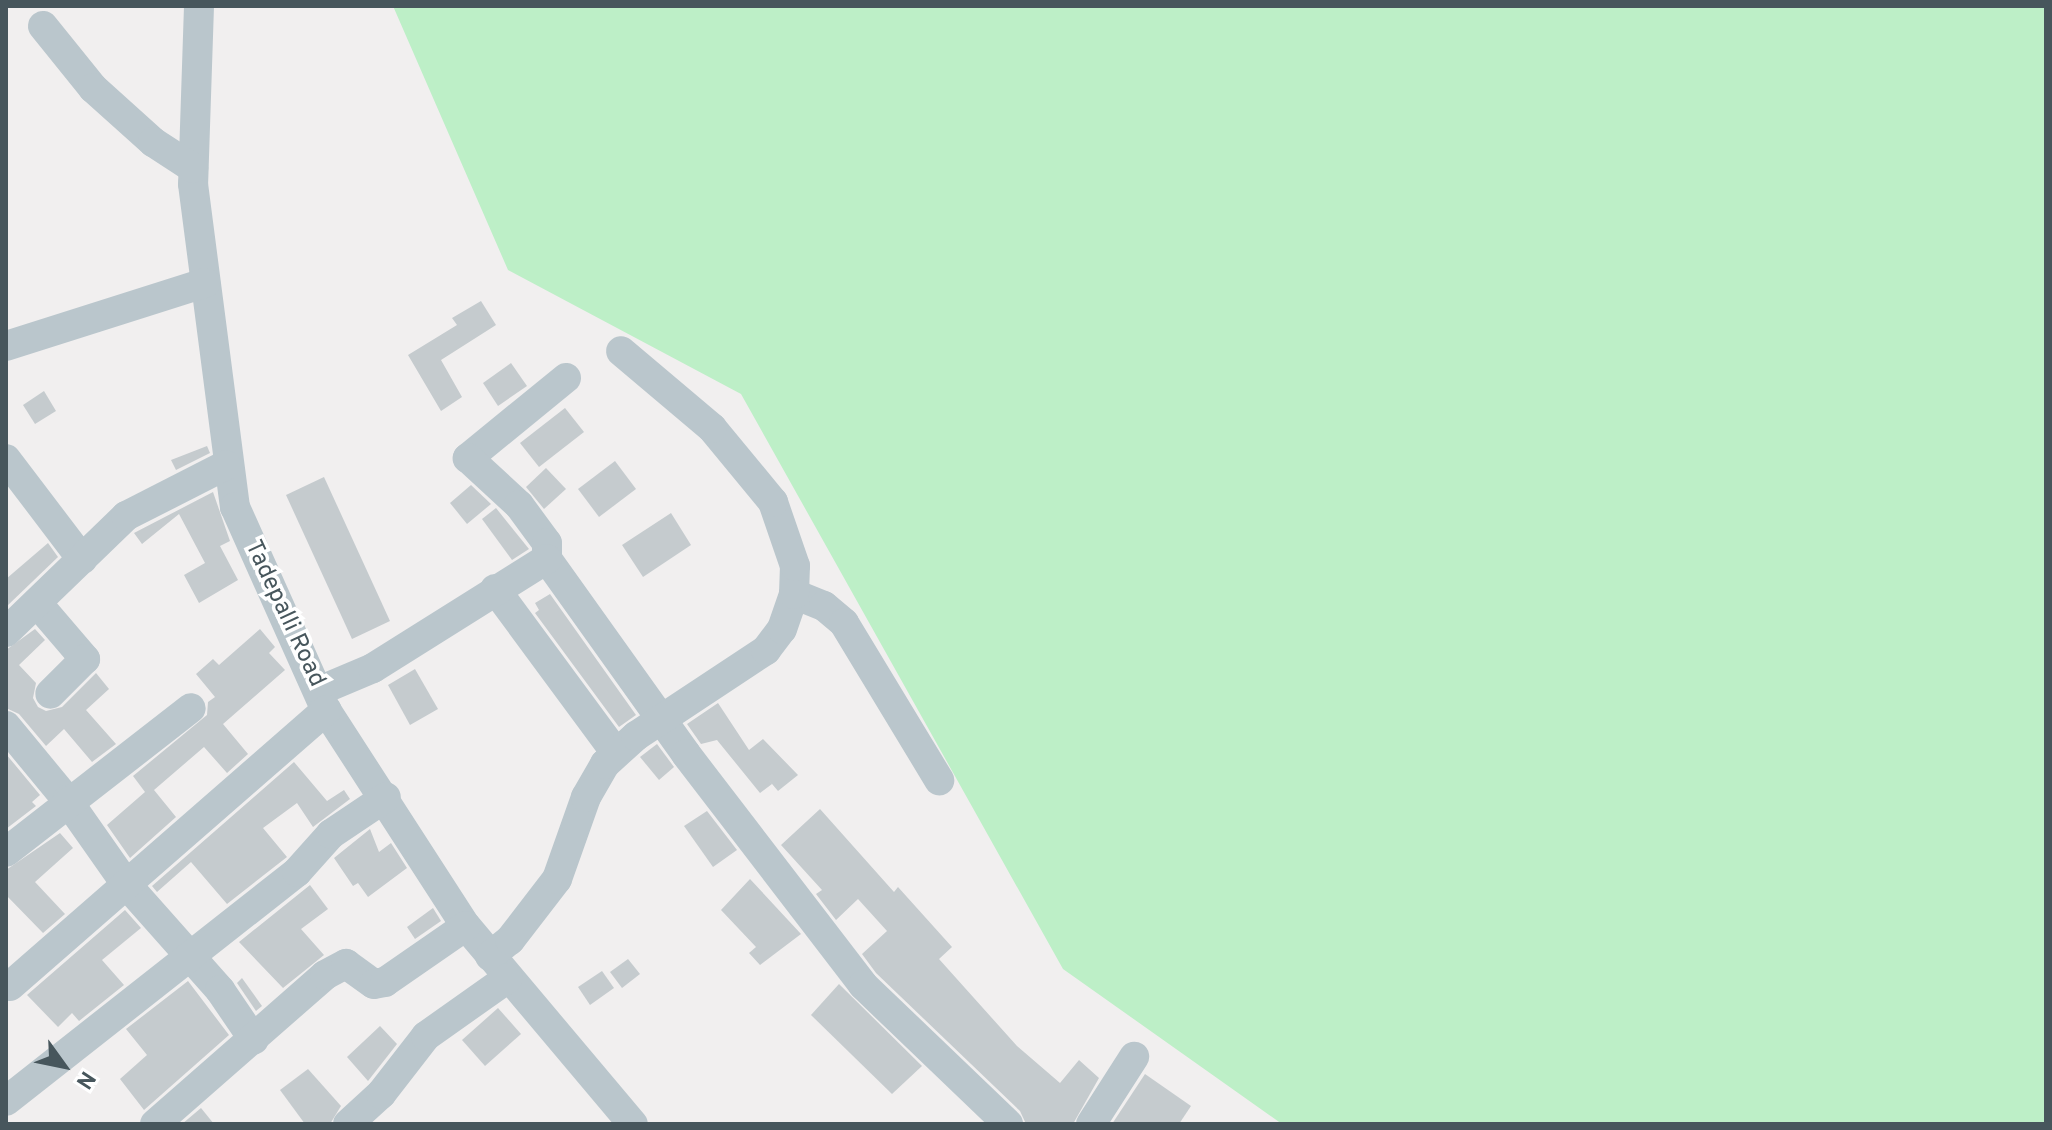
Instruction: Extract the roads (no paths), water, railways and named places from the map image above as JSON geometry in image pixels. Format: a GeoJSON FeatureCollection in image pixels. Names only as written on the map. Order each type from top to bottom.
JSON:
{"type":"FeatureCollection","features":[{"type":"Feature","properties":{"kind":"street","name":"Tadepalli Road"},"geometry":{"type":"LineString","coordinates":[[199,6],[193,168],[226,465],[235,507],[324,700],[466,926],[633,1124]]}},
{"type":"Feature","properties":{"kind":"street"},"geometry":{"type":"LineString","coordinates":[[43,26],[93,88],[153,142],[193,168]]}},
{"type":"Feature","properties":{"kind":"street"},"geometry":{"type":"LineString","coordinates":[[6,346],[205,283]]}},
{"type":"Feature","properties":{"kind":"street"},"geometry":{"type":"LineString","coordinates":[[348,1124],[381,1094],[426,1036],[499,967],[510,940],[557,879],[586,797],[616,753],[766,650],[782,629],[794,594],[795,566],[773,502],[712,428],[621,351]]}},
{"type":"Feature","properties":{"kind":"street"},"geometry":{"type":"LineString","coordinates":[[566,378],[468,458],[519,505],[547,543],[547,559],[662,719],[863,985],[1008,1124]]}},
{"type":"Feature","properties":{"kind":"street"},"geometry":{"type":"LineString","coordinates":[[6,459],[16,493],[82,559]]}},
{"type":"Feature","properties":{"kind":"street"},"geometry":{"type":"LineString","coordinates":[[6,632],[126,516],[226,465]]}},
{"type":"Feature","properties":{"kind":"street"},"geometry":{"type":"LineString","coordinates":[[10,986],[126,884],[324,700],[495,589],[547,559]]}},
{"type":"Feature","properties":{"kind":"street"},"geometry":{"type":"LineString","coordinates":[[495,589],[616,753]]}},
{"type":"Feature","properties":{"kind":"street"},"geometry":{"type":"LineString","coordinates":[[794,594],[824,606],[844,623],[939,780]]}},
{"type":"Feature","properties":{"kind":"street"},"geometry":{"type":"LineString","coordinates":[[37,603],[85,659],[50,694]]}},
{"type":"Feature","properties":{"kind":"street"},"geometry":{"type":"LineString","coordinates":[[6,852],[67,800],[191,708]]}},
{"type":"Feature","properties":{"kind":"street"},"geometry":{"type":"LineString","coordinates":[[6,726],[67,800],[126,884],[190,958],[254,1040]]}},
{"type":"Feature","properties":{"kind":"street"},"geometry":{"type":"LineString","coordinates":[[6,1101],[297,872],[331,834],[386,797]]}},
{"type":"Feature","properties":{"kind":"street"},"geometry":{"type":"LineString","coordinates":[[155,1124],[325,975],[346,964],[374,984],[385,982],[466,926]]}},
{"type":"Feature","properties":{"kind":"street"},"geometry":{"type":"LineString","coordinates":[[1091,1124],[1134,1057]]}}]}
